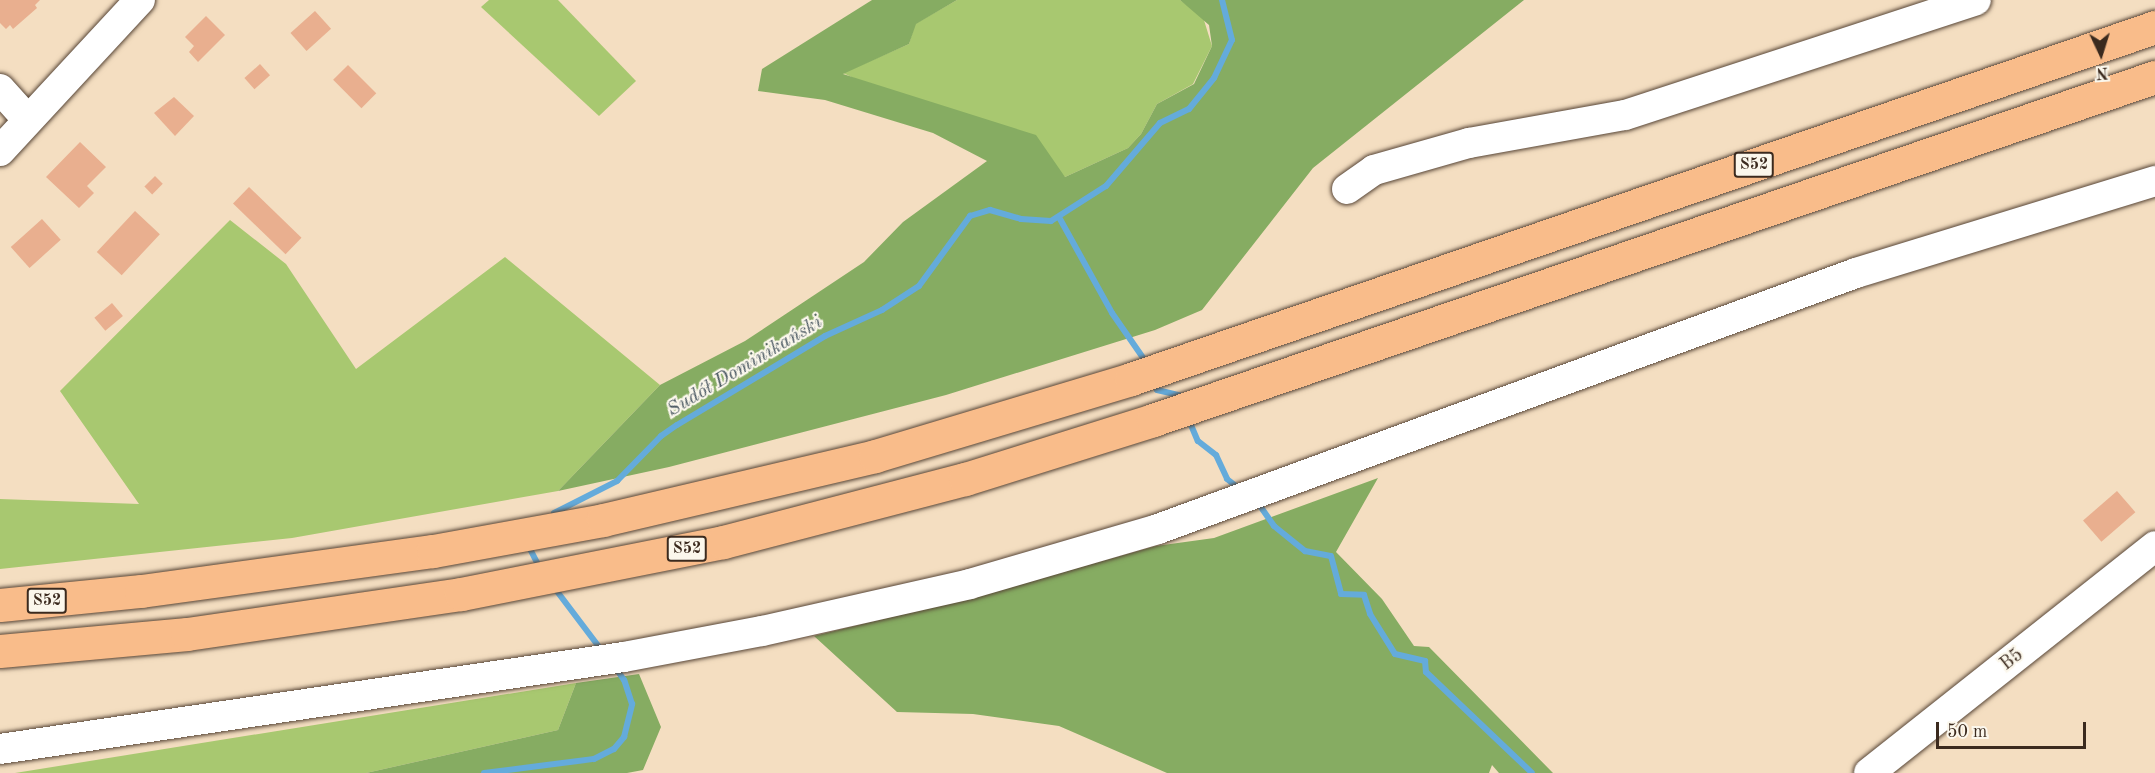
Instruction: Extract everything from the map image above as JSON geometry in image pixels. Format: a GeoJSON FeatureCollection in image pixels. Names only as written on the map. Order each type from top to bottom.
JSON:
{"type":"FeatureCollection","features":[{"type":"Feature","properties":{"kind":"highway","name":"S52"},"geometry":{"type":"LineString","coordinates":[[0,605],[312,570],[667,506],[875,456],[1004,419],[1352,303],[2155,27]]}},
{"type":"Feature","properties":{"kind":"highway","name":"S52"},"geometry":{"type":"LineString","coordinates":[[0,651],[312,618],[472,592],[723,542],[965,479],[1153,420],[2155,77]]}},
{"type":"Feature","properties":{"kind":"street"},"geometry":{"type":"LineString","coordinates":[[0,151],[27,118],[74,76],[140,0]]}},
{"type":"Feature","properties":{"kind":"street"},"geometry":{"type":"LineString","coordinates":[[1347,189],[1374,170],[1469,143],[1625,115],[1976,0]]}},
{"type":"Feature","properties":{"kind":"street"},"geometry":{"type":"LineString","coordinates":[[0,89],[27,118]]}},
{"type":"Feature","properties":{"kind":"street"},"geometry":{"type":"LineString","coordinates":[[0,749],[584,664],[762,632],[970,584],[1251,497],[1856,273],[2155,181]]}},
{"type":"Feature","properties":{"kind":"street","name":"B5"},"geometry":{"type":"LineString","coordinates":[[1869,773],[2155,546]]}},
{"type":"Feature","properties":{"kind":"green space"},"geometry":{"type":"Polygon","coordinates":[[[489,0],[558,0],[636,81],[599,116],[481,7],[489,0]]]}},
{"type":"Feature","properties":{"kind":"green space"},"geometry":{"type":"Polygon","coordinates":[[[872,0],[957,0],[916,24],[909,44],[843,74],[1036,135],[1065,177],[1128,148],[1141,134],[1157,104],[1194,84],[1212,46],[1209,25],[1180,0],[1524,0],[1313,168],[1202,310],[1155,330],[946,395],[669,467],[558,491],[660,385],[745,341],[864,262],[903,222],[987,161],[933,133],[825,100],[758,91],[762,69],[872,0]]]}},
{"type":"Feature","properties":{"kind":"green space"},"geometry":{"type":"Polygon","coordinates":[[[957,0],[1180,0],[1203,17],[1212,46],[1193,84],[1157,104],[1141,134],[1128,148],[1065,177],[843,73],[909,44],[915,24],[957,0]]]}},
{"type":"Feature","properties":{"kind":"green space"},"geometry":{"type":"Polygon","coordinates":[[[230,220],[286,264],[356,369],[505,257],[660,385],[558,491],[292,538],[0,569],[0,499],[139,504],[60,391],[230,220]]]}},
{"type":"Feature","properties":{"kind":"green space"},"geometry":{"type":"Polygon","coordinates":[[[1378,478],[1336,552],[1382,599],[1414,646],[1429,647],[1553,773],[1499,773],[1492,765],[1489,773],[1167,773],[1059,726],[973,714],[897,712],[814,636],[985,594],[1156,546],[1214,538],[1378,478]]]}},
{"type":"Feature","properties":{"kind":"green space"},"geometry":{"type":"Polygon","coordinates":[[[639,674],[661,727],[643,770],[627,773],[366,773],[558,730],[576,683],[639,674]]]}},
{"type":"Feature","properties":{"kind":"green space"},"geometry":{"type":"Polygon","coordinates":[[[576,683],[558,730],[366,773],[15,773],[576,683]]]}},
{"type":"Feature","properties":{"kind":"building"},"geometry":{"type":"Polygon","coordinates":[[[0,0],[40,0],[35,5],[37,8],[13,29],[10,25],[6,29],[0,23],[0,0]]]}},
{"type":"Feature","properties":{"kind":"building"},"geometry":{"type":"Polygon","coordinates":[[[315,11],[331,29],[307,51],[290,33],[315,11]]]}},
{"type":"Feature","properties":{"kind":"building"},"geometry":{"type":"Polygon","coordinates":[[[206,16],[225,35],[198,62],[189,52],[194,46],[185,37],[206,16]]]}},
{"type":"Feature","properties":{"kind":"building"},"geometry":{"type":"Polygon","coordinates":[[[260,64],[270,75],[254,89],[244,78],[260,64]]]}},
{"type":"Feature","properties":{"kind":"building"},"geometry":{"type":"Polygon","coordinates":[[[348,65],[376,93],[361,108],[333,80],[348,65]]]}},
{"type":"Feature","properties":{"kind":"building"},"geometry":{"type":"Polygon","coordinates":[[[174,97],[194,116],[175,136],[154,113],[174,97]]]}},
{"type":"Feature","properties":{"kind":"building"},"geometry":{"type":"Polygon","coordinates":[[[80,142],[106,167],[87,186],[94,193],[79,208],[46,177],[80,142]]]}},
{"type":"Feature","properties":{"kind":"building"},"geometry":{"type":"Polygon","coordinates":[[[155,176],[163,184],[152,194],[144,187],[155,176]]]}},
{"type":"Feature","properties":{"kind":"building"},"geometry":{"type":"Polygon","coordinates":[[[249,187],[302,238],[286,254],[233,204],[249,187]]]}},
{"type":"Feature","properties":{"kind":"building"},"geometry":{"type":"Polygon","coordinates":[[[135,211],[160,234],[122,275],[97,252],[135,211]]]}},
{"type":"Feature","properties":{"kind":"building"},"geometry":{"type":"Polygon","coordinates":[[[42,219],[61,240],[30,268],[11,247],[42,219]]]}},
{"type":"Feature","properties":{"kind":"building"},"geometry":{"type":"Polygon","coordinates":[[[112,303],[123,316],[105,331],[94,318],[112,303]]]}},
{"type":"Feature","properties":{"kind":"building"},"geometry":{"type":"Polygon","coordinates":[[[2117,491],[2135,512],[2101,542],[2083,521],[2117,491]]]}},
{"type":"Feature","properties":{"kind":"waterway","name":"Sudół Dominikański"},"geometry":{"type":"LineString","coordinates":[[554,513],[617,481],[661,436],[677,425],[825,336],[882,310],[919,286],[970,216],[990,210],[1021,219],[1051,221],[1106,186],[1160,123],[1189,109],[1214,78],[1232,40],[1222,0]]}},
{"type":"Feature","properties":{"kind":"waterway"},"geometry":{"type":"LineString","coordinates":[[1060,219],[1112,313],[1148,365]]}},
{"type":"Feature","properties":{"kind":"waterway"},"geometry":{"type":"LineString","coordinates":[[1155,383],[1157,390],[1184,396]]}},
{"type":"Feature","properties":{"kind":"waterway"},"geometry":{"type":"LineString","coordinates":[[1188,418],[1198,441],[1216,455],[1227,479],[1241,490]]}},
{"type":"Feature","properties":{"kind":"waterway"},"geometry":{"type":"LineString","coordinates":[[1258,503],[1274,526],[1305,551],[1331,556],[1341,594],[1364,595],[1370,614],[1395,654],[1425,661],[1426,672],[1532,773]]}},
{"type":"Feature","properties":{"kind":"waterway","name":"Sudół Dominikański"},"geometry":{"type":"LineString","coordinates":[[527,543],[540,568]]}},
{"type":"Feature","properties":{"kind":"waterway","name":"Sudół Dominikański"},"geometry":{"type":"LineString","coordinates":[[553,586],[603,652]]}},
{"type":"Feature","properties":{"kind":"waterway","name":"Sudół Dominikański"},"geometry":{"type":"LineString","coordinates":[[484,773],[594,759],[614,749],[624,737],[632,704],[624,680],[615,667]]}}]}
